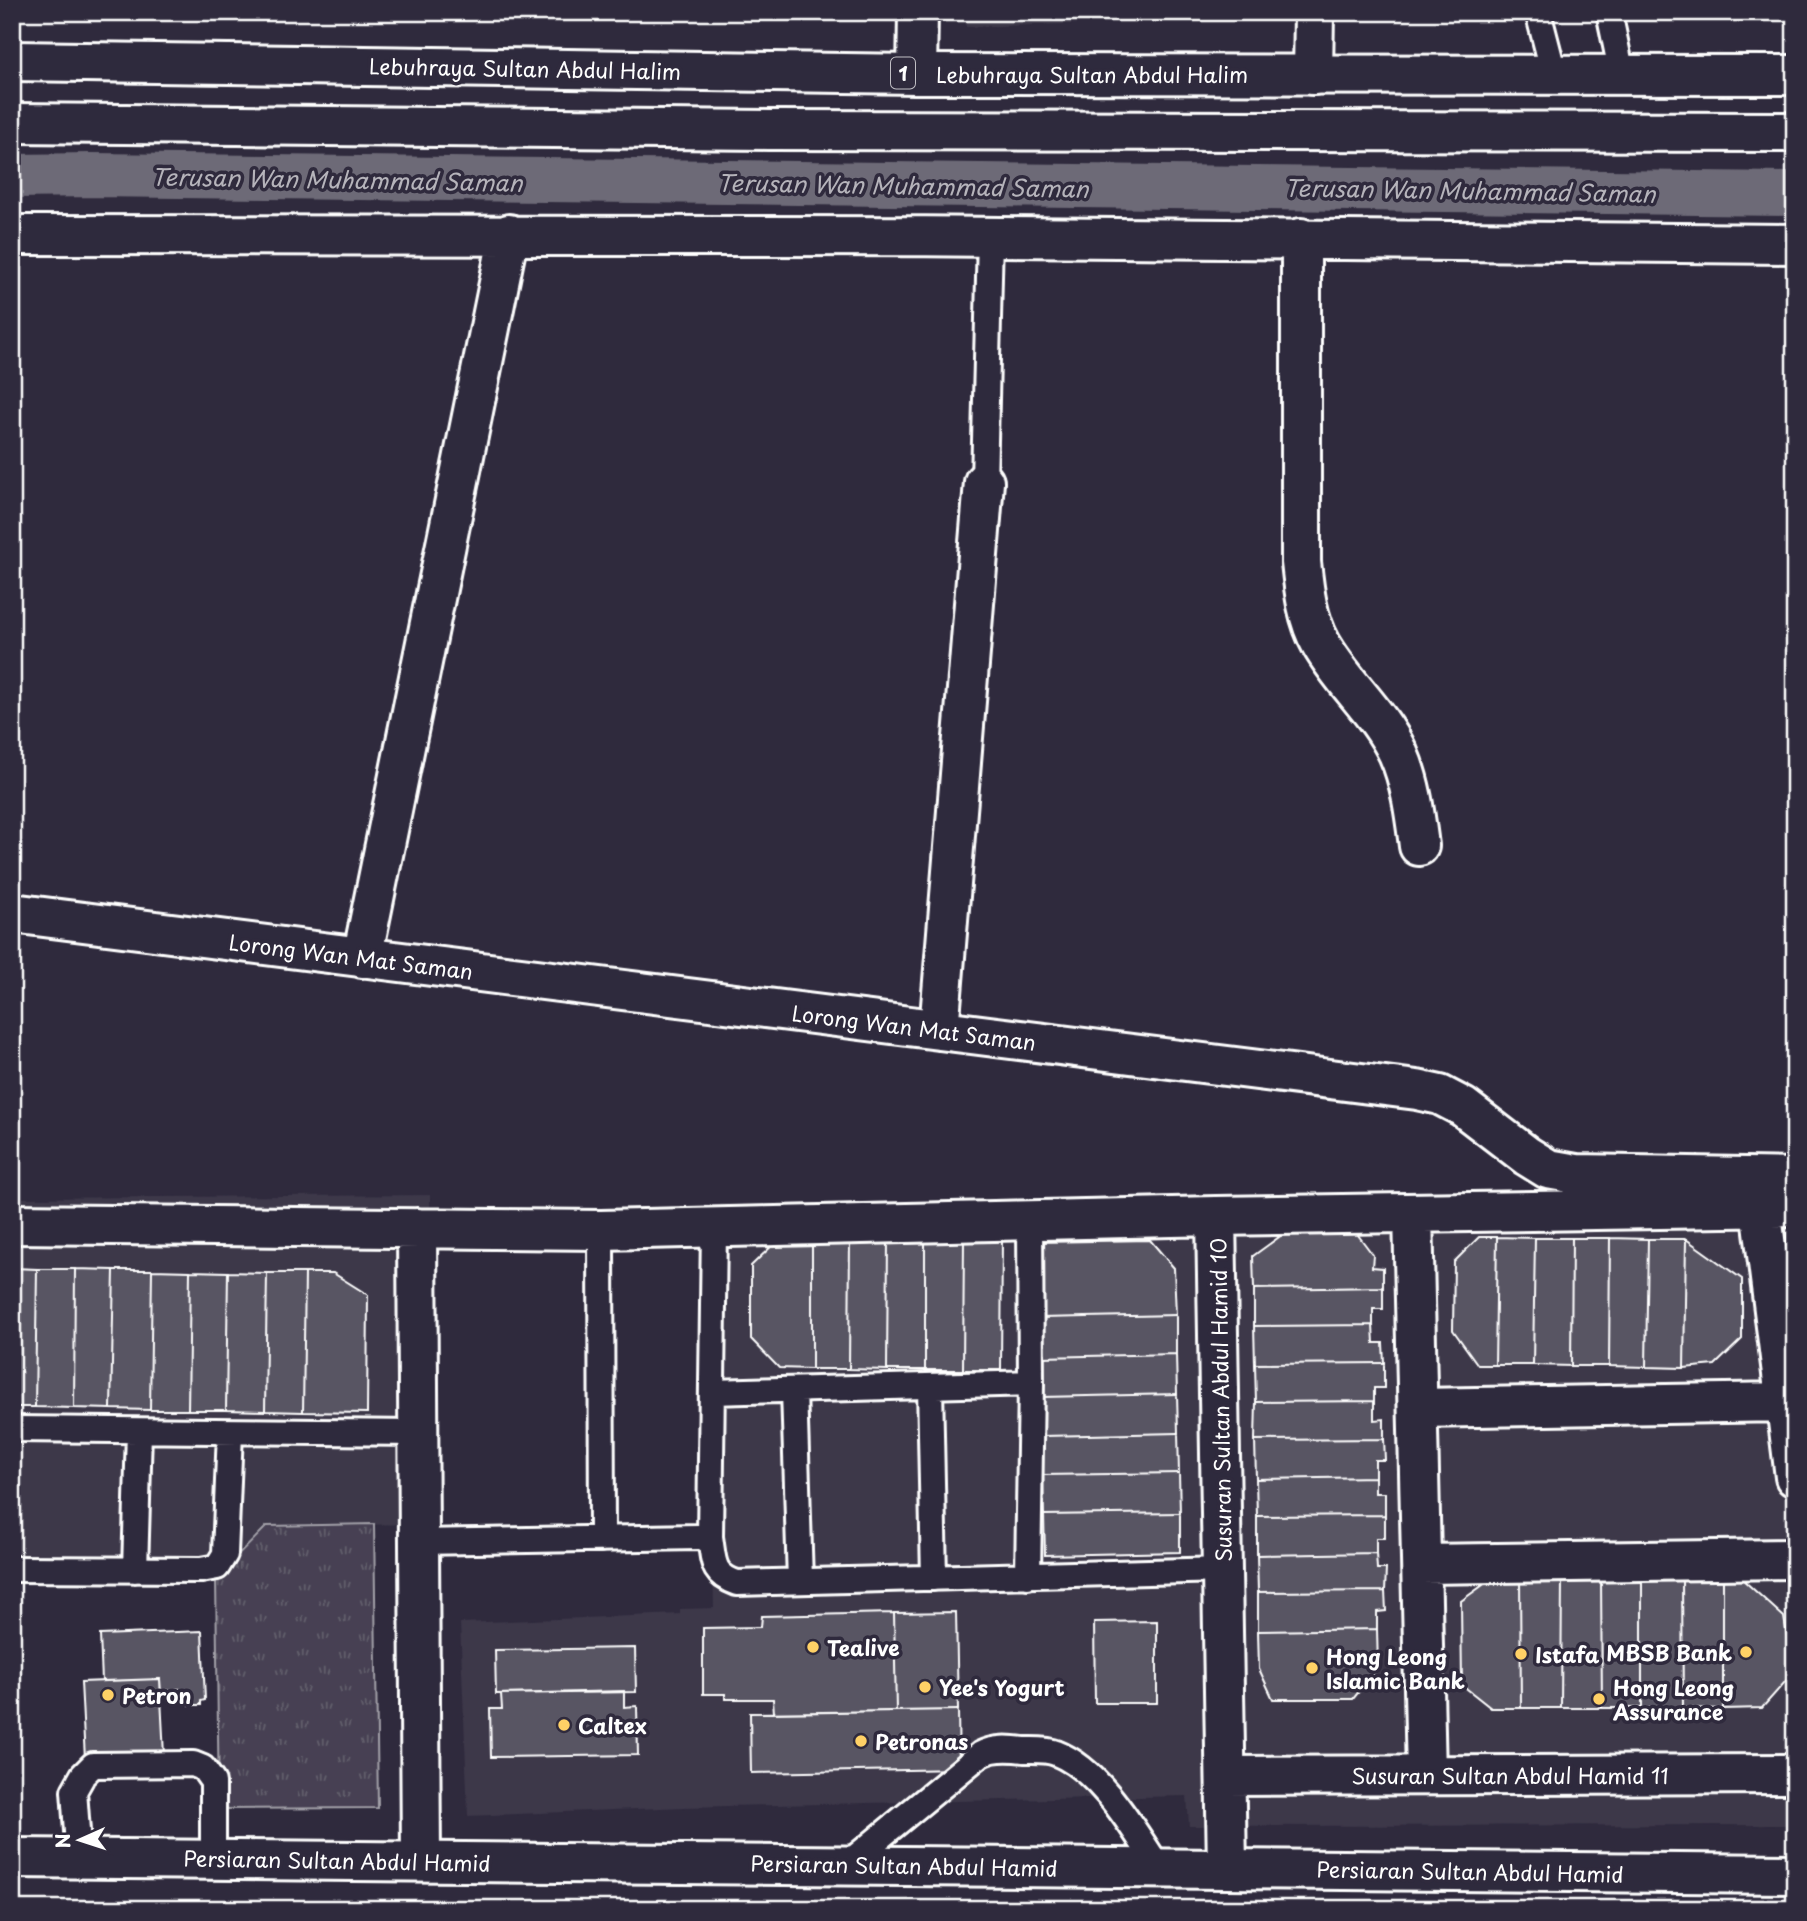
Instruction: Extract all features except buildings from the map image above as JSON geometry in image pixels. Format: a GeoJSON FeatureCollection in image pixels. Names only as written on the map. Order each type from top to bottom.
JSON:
{"type":"FeatureCollection","features":[{"type":"Feature","properties":{"kind":"street"},"geometry":{"type":"LineString","coordinates":[[917,74],[918,12]]}},
{"type":"Feature","properties":{"kind":"street"},"geometry":{"type":"LineString","coordinates":[[1313,75],[1314,12]]}},
{"type":"Feature","properties":{"kind":"street","name":"Lebuhraya Sultan Abdul Halim"},"geometry":{"type":"LineString","coordinates":[[12,61],[917,74],[1795,75]]}},
{"type":"Feature","properties":{"kind":"street"},"geometry":{"type":"LineString","coordinates":[[12,123],[769,130],[1795,132]]}},
{"type":"Feature","properties":{"kind":"street"},"geometry":{"type":"LineString","coordinates":[[362,958],[509,233]]}},
{"type":"Feature","properties":{"kind":"street"},"geometry":{"type":"LineString","coordinates":[[12,234],[509,233],[1795,244]]}},
{"type":"Feature","properties":{"kind":"street"},"geometry":{"type":"LineString","coordinates":[[1301,238],[1301,562],[1304,591],[1310,617],[1321,644],[1381,724],[1398,753],[1415,813],[1419,846]]}},
{"type":"Feature","properties":{"kind":"street"},"geometry":{"type":"LineString","coordinates":[[939,1030],[984,482]]}},
{"type":"Feature","properties":{"kind":"street","name":"Lorong Wan Mat Saman"},"geometry":{"type":"LineString","coordinates":[[12,913],[1428,1093],[1440,1095],[1463,1107],[1548,1169],[1576,1174],[1795,1178]]}},
{"type":"Feature","properties":{"kind":"street"},"geometry":{"type":"LineString","coordinates":[[1778,1207],[1785,1402],[1795,1477]]}},
{"type":"Feature","properties":{"kind":"street","name":"Susuran Sultan Abdul Hamid 10"},"geometry":{"type":"LineString","coordinates":[[1227,1868],[1216,1216],[1778,1207]]}},
{"type":"Feature","properties":{"kind":"street"},"geometry":{"type":"LineString","coordinates":[[1413,1213],[1426,1775]]}},
{"type":"Feature","properties":{"kind":"street"},"geometry":{"type":"LineString","coordinates":[[12,1224],[601,1230],[1216,1216]]}},
{"type":"Feature","properties":{"kind":"street"},"geometry":{"type":"LineString","coordinates":[[417,1228],[421,1861]]}},
{"type":"Feature","properties":{"kind":"street"},"geometry":{"type":"LineString","coordinates":[[1418,1408],[1785,1402]]}},
{"type":"Feature","properties":{"kind":"street"},"geometry":{"type":"LineString","coordinates":[[1422,1564],[1795,1559]]}},
{"type":"Feature","properties":{"kind":"street","name":"Susuran Sultan Abdul Hamid 11"},"geometry":{"type":"LineString","coordinates":[[1226,1776],[1795,1774]]}},
{"type":"Feature","properties":{"kind":"street","name":"Persiaran Sultan Abdul Hamid"},"geometry":{"type":"LineString","coordinates":[[12,1858],[1795,1874]]}},
{"type":"Feature","properties":{"kind":"lane"},"geometry":{"type":"LineString","coordinates":[[1538,12],[1554,75]]}},
{"type":"Feature","properties":{"kind":"lane"},"geometry":{"type":"LineString","coordinates":[[1609,12],[1622,75]]}},
{"type":"Feature","properties":{"kind":"lane"},"geometry":{"type":"LineString","coordinates":[[984,482],[990,237]]}},
{"type":"Feature","properties":{"kind":"lane"},"geometry":{"type":"LineString","coordinates":[[1028,1576],[1030,1220]]}},
{"type":"Feature","properties":{"kind":"lane"},"geometry":{"type":"LineString","coordinates":[[715,1228],[710,1537],[714,1566],[722,1578],[737,1583],[1224,1570]]}},
{"type":"Feature","properties":{"kind":"lane"},"geometry":{"type":"LineString","coordinates":[[601,1230],[602,1539]]}},
{"type":"Feature","properties":{"kind":"lane"},"geometry":{"type":"LineString","coordinates":[[712,1392],[1031,1383]]}},
{"type":"Feature","properties":{"kind":"lane"},"geometry":{"type":"LineString","coordinates":[[930,1386],[934,1578]]}},
{"type":"Feature","properties":{"kind":"lane"},"geometry":{"type":"LineString","coordinates":[[794,1390],[800,1581]]}},
{"type":"Feature","properties":{"kind":"lane"},"geometry":{"type":"LineString","coordinates":[[12,1429],[418,1433]]}},
{"type":"Feature","properties":{"kind":"lane"},"geometry":{"type":"LineString","coordinates":[[135,1570],[139,1431]]}},
{"type":"Feature","properties":{"kind":"lane"},"geometry":{"type":"LineString","coordinates":[[12,1569],[201,1570],[217,1567],[225,1554],[230,1432]]}},
{"type":"Feature","properties":{"kind":"lane"},"geometry":{"type":"LineString","coordinates":[[419,1542],[698,1537]]}},
{"type":"Feature","properties":{"kind":"lane"},"geometry":{"type":"LineString","coordinates":[[846,1865],[981,1754],[989,1750],[1013,1749],[1055,1753],[1092,1776],[1120,1809],[1159,1868]]}},
{"type":"Feature","properties":{"kind":"lane"},"geometry":{"type":"LineString","coordinates":[[79,1858],[74,1791],[82,1775],[93,1765],[193,1764],[203,1768],[213,1782],[213,1858]]}},
{"type":"Feature","properties":{"kind":"shaded area"},"geometry":{"type":"Polygon","coordinates":[[[965,12],[1427,12],[1427,14],[966,27],[965,12]]]}},
{"type":"Feature","properties":{"kind":"shaded area"},"geometry":{"type":"Polygon","coordinates":[[[430,1195],[433,1524],[268,1526],[216,1578],[12,1581],[12,1198],[430,1195]]]}},
{"type":"Feature","properties":{"kind":"shaded area"},"geometry":{"type":"Polygon","coordinates":[[[1795,1201],[1795,1825],[1189,1826],[1187,1796],[685,1807],[468,1816],[460,1623],[680,1614],[680,1609],[714,1608],[704,1204],[1795,1201]]]}},
{"type":"Feature","properties":{"kind":"green space"},"geometry":{"type":"Polygon","coordinates":[[[374,1524],[378,1808],[219,1809],[216,1578],[267,1526],[374,1524]]]}},
{"type":"Feature","properties":{"kind":"waterway","name":"Terusan Wan Muhammad Saman"},"geometry":{"type":"LineString","coordinates":[[12,176],[1795,194]]}},
{"type":"Feature","properties":{"kind":"place","name":"Tealive"},"geometry":{"type":"Point","coordinates":[813,1647]}},
{"type":"Feature","properties":{"kind":"place","name":"MBSB Bank"},"geometry":{"type":"Point","coordinates":[1746,1652]}},
{"type":"Feature","properties":{"kind":"place","name":"Istafa"},"geometry":{"type":"Point","coordinates":[1521,1654]}},
{"type":"Feature","properties":{"kind":"place","name":"Hong Leong Islamic Bank"},"geometry":{"type":"Point","coordinates":[1312,1668]}},
{"type":"Feature","properties":{"kind":"place","name":"Yee's Yogurt"},"geometry":{"type":"Point","coordinates":[925,1687]}},
{"type":"Feature","properties":{"kind":"place","name":"Petron"},"geometry":{"type":"Point","coordinates":[108,1695]}},
{"type":"Feature","properties":{"kind":"place","name":"Hong Leong Assurance"},"geometry":{"type":"Point","coordinates":[1599,1699]}},
{"type":"Feature","properties":{"kind":"place","name":"Caltex"},"geometry":{"type":"Point","coordinates":[564,1725]}},
{"type":"Feature","properties":{"kind":"place","name":"Petronas"},"geometry":{"type":"Point","coordinates":[861,1741]}}]}
